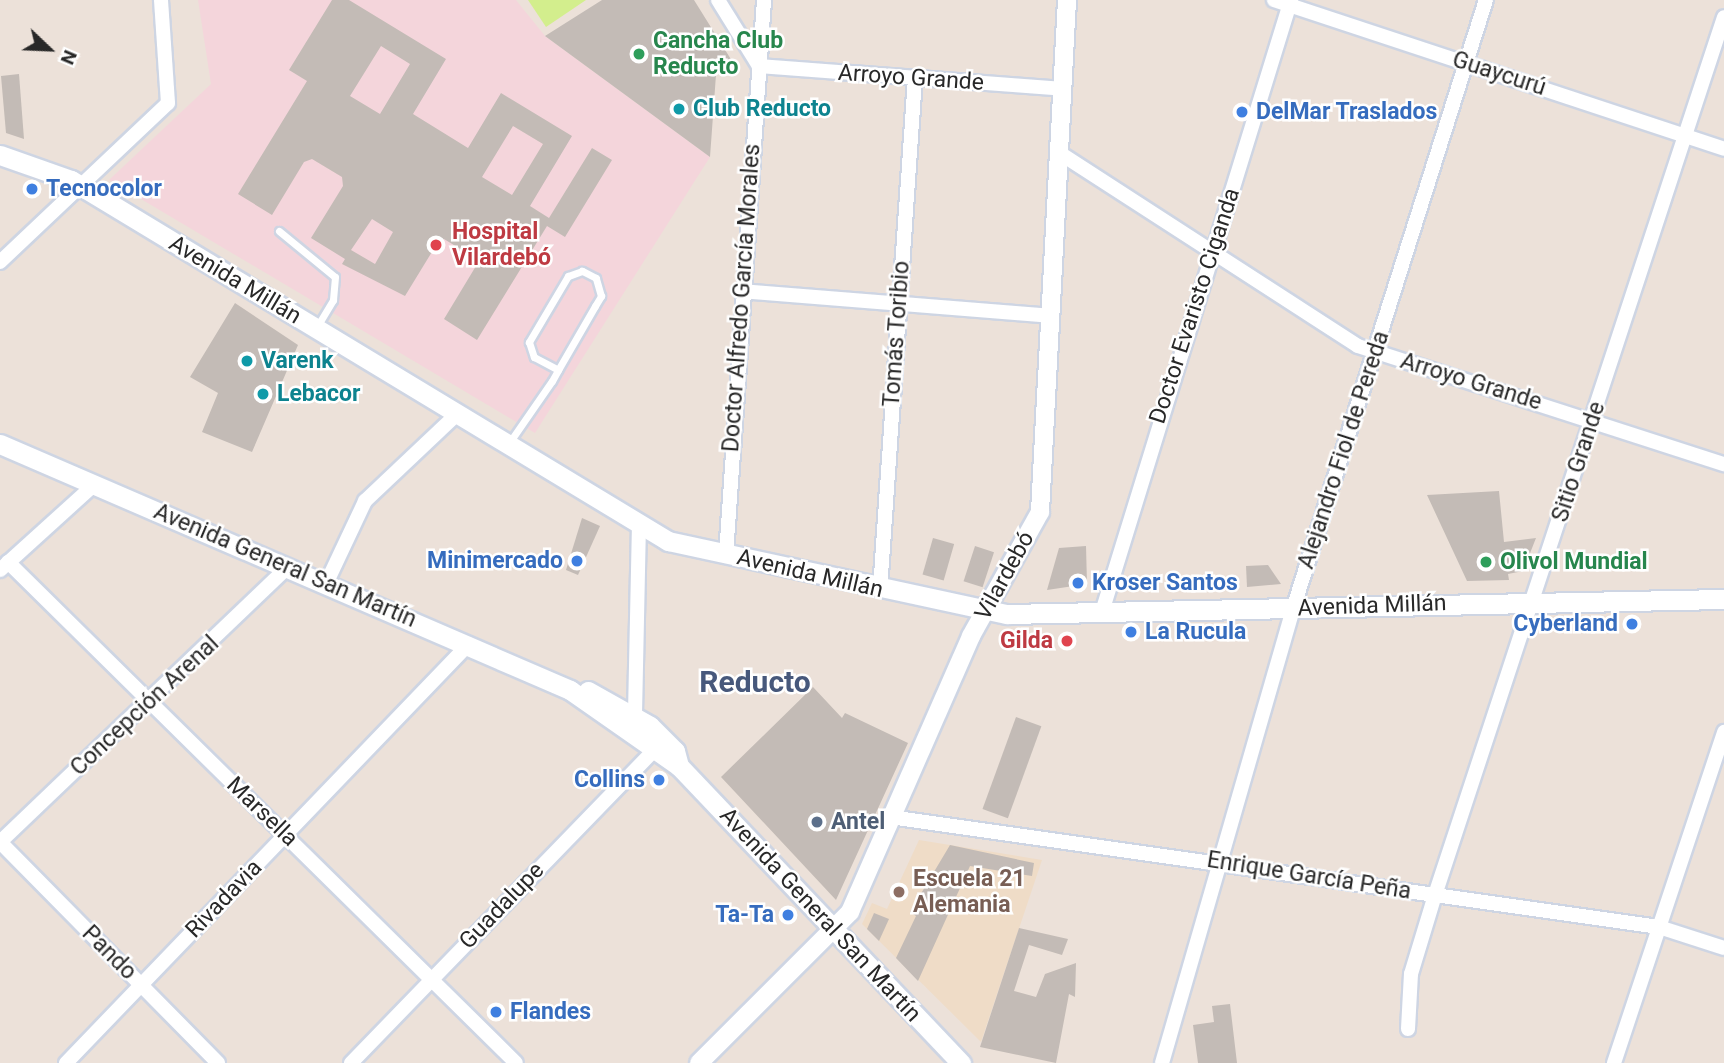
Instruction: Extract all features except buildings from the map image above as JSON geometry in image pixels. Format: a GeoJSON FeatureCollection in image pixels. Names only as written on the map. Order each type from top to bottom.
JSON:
{"type":"FeatureCollection","features":[{"type":"Feature","properties":{"kind":"main road","name":"Avenida Millán"},"geometry":{"type":"LineString","coordinates":[[0,155],[84,187],[639,528],[726,555],[987,611],[1293,609],[1724,598]]}},
{"type":"Feature","properties":{"kind":"main road","name":"Avenida General San Martín"},"geometry":{"type":"LineString","coordinates":[[0,444],[469,644],[570,690],[583,688],[675,751],[679,766]]}},
{"type":"Feature","properties":{"kind":"main road","name":"Avenida General San Martín"},"geometry":{"type":"LineString","coordinates":[[630,719],[654,750],[679,766],[961,1063]]}},
{"type":"Feature","properties":{"kind":"street"},"geometry":{"type":"LineString","coordinates":[[0,262],[84,187],[171,92],[161,0]]}},
{"type":"Feature","properties":{"kind":"street"},"geometry":{"type":"LineString","coordinates":[[718,0],[759,66]]}},
{"type":"Feature","properties":{"kind":"street","name":"Doctor Alfredo García Morales"},"geometry":{"type":"LineString","coordinates":[[726,555],[741,291],[764,0]]}},
{"type":"Feature","properties":{"kind":"street","name":"Vilardebó"},"geometry":{"type":"LineString","coordinates":[[699,1063],[835,933],[1044,495],[1049,316],[1067,0]]}},
{"type":"Feature","properties":{"kind":"street","name":"Guaycurú"},"geometry":{"type":"LineString","coordinates":[[1274,0],[1291,3],[1724,149]]}},
{"type":"Feature","properties":{"kind":"street","name":"Alejandro Fiol de Pereda"},"geometry":{"type":"LineString","coordinates":[[1162,1063],[1223,863],[1293,609],[1486,0]]}},
{"type":"Feature","properties":{"kind":"street","name":"Doctor Evaristo Ciganda"},"geometry":{"type":"LineString","coordinates":[[1101,612],[1291,3]]}},
{"type":"Feature","properties":{"kind":"street","name":"Sitio Grande"},"geometry":{"type":"LineString","coordinates":[[1408,1030],[1411,975],[1435,895],[1724,17]]}},
{"type":"Feature","properties":{"kind":"street","name":"Arroyo Grande"},"geometry":{"type":"LineString","coordinates":[[759,66],[1063,89]]}},
{"type":"Feature","properties":{"kind":"street","name":"Tomás Toribio"},"geometry":{"type":"LineString","coordinates":[[880,590],[915,78]]}},
{"type":"Feature","properties":{"kind":"street","name":"Arroyo Grande"},"geometry":{"type":"LineString","coordinates":[[1058,152],[1375,352],[1724,464]]}},
{"type":"Feature","properties":{"kind":"street"},"geometry":{"type":"LineString","coordinates":[[741,291],[1049,316]]}},
{"type":"Feature","properties":{"kind":"street"},"geometry":{"type":"LineString","coordinates":[[326,584],[365,501],[456,415]]}},
{"type":"Feature","properties":{"kind":"street"},"geometry":{"type":"LineString","coordinates":[[4,566],[95,484]]}},
{"type":"Feature","properties":{"kind":"street"},"geometry":{"type":"LineString","coordinates":[[630,719],[639,528]]}},
{"type":"Feature","properties":{"kind":"street","name":"Marsella"},"geometry":{"type":"LineString","coordinates":[[4,566],[150,702],[516,1063]]}},
{"type":"Feature","properties":{"kind":"street","name":"Concepción Arenal"},"geometry":{"type":"LineString","coordinates":[[0,842],[150,702],[287,568]]}},
{"type":"Feature","properties":{"kind":"street","name":"Rivadavia"},"geometry":{"type":"LineString","coordinates":[[66,1063],[469,644]]}},
{"type":"Feature","properties":{"kind":"street"},"geometry":{"type":"LineString","coordinates":[[1614,1063],[1724,732]]}},
{"type":"Feature","properties":{"kind":"street","name":"Guadalupe"},"geometry":{"type":"LineString","coordinates":[[351,1063],[654,750]]}},
{"type":"Feature","properties":{"kind":"street","name":"Enrique García Peña"},"geometry":{"type":"LineString","coordinates":[[890,817],[1659,927],[1724,948]]}},
{"type":"Feature","properties":{"kind":"street","name":"Pando"},"geometry":{"type":"LineString","coordinates":[[0,842],[218,1063]]}},
{"type":"Feature","properties":{"kind":"lane"},"geometry":{"type":"LineString","coordinates":[[279,231],[335,277],[333,300],[316,329]]}},
{"type":"Feature","properties":{"kind":"lane"},"geometry":{"type":"LineString","coordinates":[[507,447],[558,370],[601,296],[596,278],[582,271],[568,276],[529,342],[534,357],[558,370]]}},
{"type":"Feature","properties":{"kind":"shaded area","name":"Hospital Vilardebó"},"geometry":{"type":"Polygon","coordinates":[[[198,0],[516,0],[545,36],[710,157],[535,433],[109,180],[211,84],[198,0]]]}},
{"type":"Feature","properties":{"kind":"shaded area"},"geometry":{"type":"Polygon","coordinates":[[[919,840],[1042,860],[981,1042],[862,924],[872,903],[887,909],[919,840]]]}},
{"type":"Feature","properties":{"kind":"green space"},"geometry":{"type":"Polygon","coordinates":[[[528,0],[586,0],[546,27],[528,0]]]}},
{"type":"Feature","properties":{"kind":"place","name":"Cancha Club Reducto"},"geometry":{"type":"Point","coordinates":[639,54]}},
{"type":"Feature","properties":{"kind":"place","name":"Club Reducto"},"geometry":{"type":"Point","coordinates":[679,109]}},
{"type":"Feature","properties":{"kind":"place","name":"DelMar Traslados"},"geometry":{"type":"Point","coordinates":[1242,112]}},
{"type":"Feature","properties":{"kind":"place","name":"Tecnocolor"},"geometry":{"type":"Point","coordinates":[32,189]}},
{"type":"Feature","properties":{"kind":"place","name":"Hospital Vilardebó"},"geometry":{"type":"Point","coordinates":[436,245]}},
{"type":"Feature","properties":{"kind":"place","name":"Varenk"},"geometry":{"type":"Point","coordinates":[247,361]}},
{"type":"Feature","properties":{"kind":"place","name":"Lebacor"},"geometry":{"type":"Point","coordinates":[263,394]}},
{"type":"Feature","properties":{"kind":"place","name":"Minimercado"},"geometry":{"type":"Point","coordinates":[577,561]}},
{"type":"Feature","properties":{"kind":"place","name":"Olivol Mundial"},"geometry":{"type":"Point","coordinates":[1486,562]}},
{"type":"Feature","properties":{"kind":"place","name":"Kroser Santos"},"geometry":{"type":"Point","coordinates":[1078,583]}},
{"type":"Feature","properties":{"kind":"place","name":"Cyberland"},"geometry":{"type":"Point","coordinates":[1632,624]}},
{"type":"Feature","properties":{"kind":"place","name":"La Rucula"},"geometry":{"type":"Point","coordinates":[1131,632]}},
{"type":"Feature","properties":{"kind":"place","name":"Gilda"},"geometry":{"type":"Point","coordinates":[1067,641]}},
{"type":"Feature","properties":{"kind":"place","name":"Collins"},"geometry":{"type":"Point","coordinates":[659,780]}},
{"type":"Feature","properties":{"kind":"place","name":"Antel"},"geometry":{"type":"Point","coordinates":[817,822]}},
{"type":"Feature","properties":{"kind":"place","name":"Escuela 21 Alemania"},"geometry":{"type":"Point","coordinates":[899,892]}},
{"type":"Feature","properties":{"kind":"place","name":"Ta-Ta"},"geometry":{"type":"Point","coordinates":[788,915]}},
{"type":"Feature","properties":{"kind":"place","name":"Flandes"},"geometry":{"type":"Point","coordinates":[496,1012]}},
{"type":"Feature","properties":{"kind":"district","name":"Reducto"},"geometry":{"type":"Point","coordinates":[755,682]}}]}
